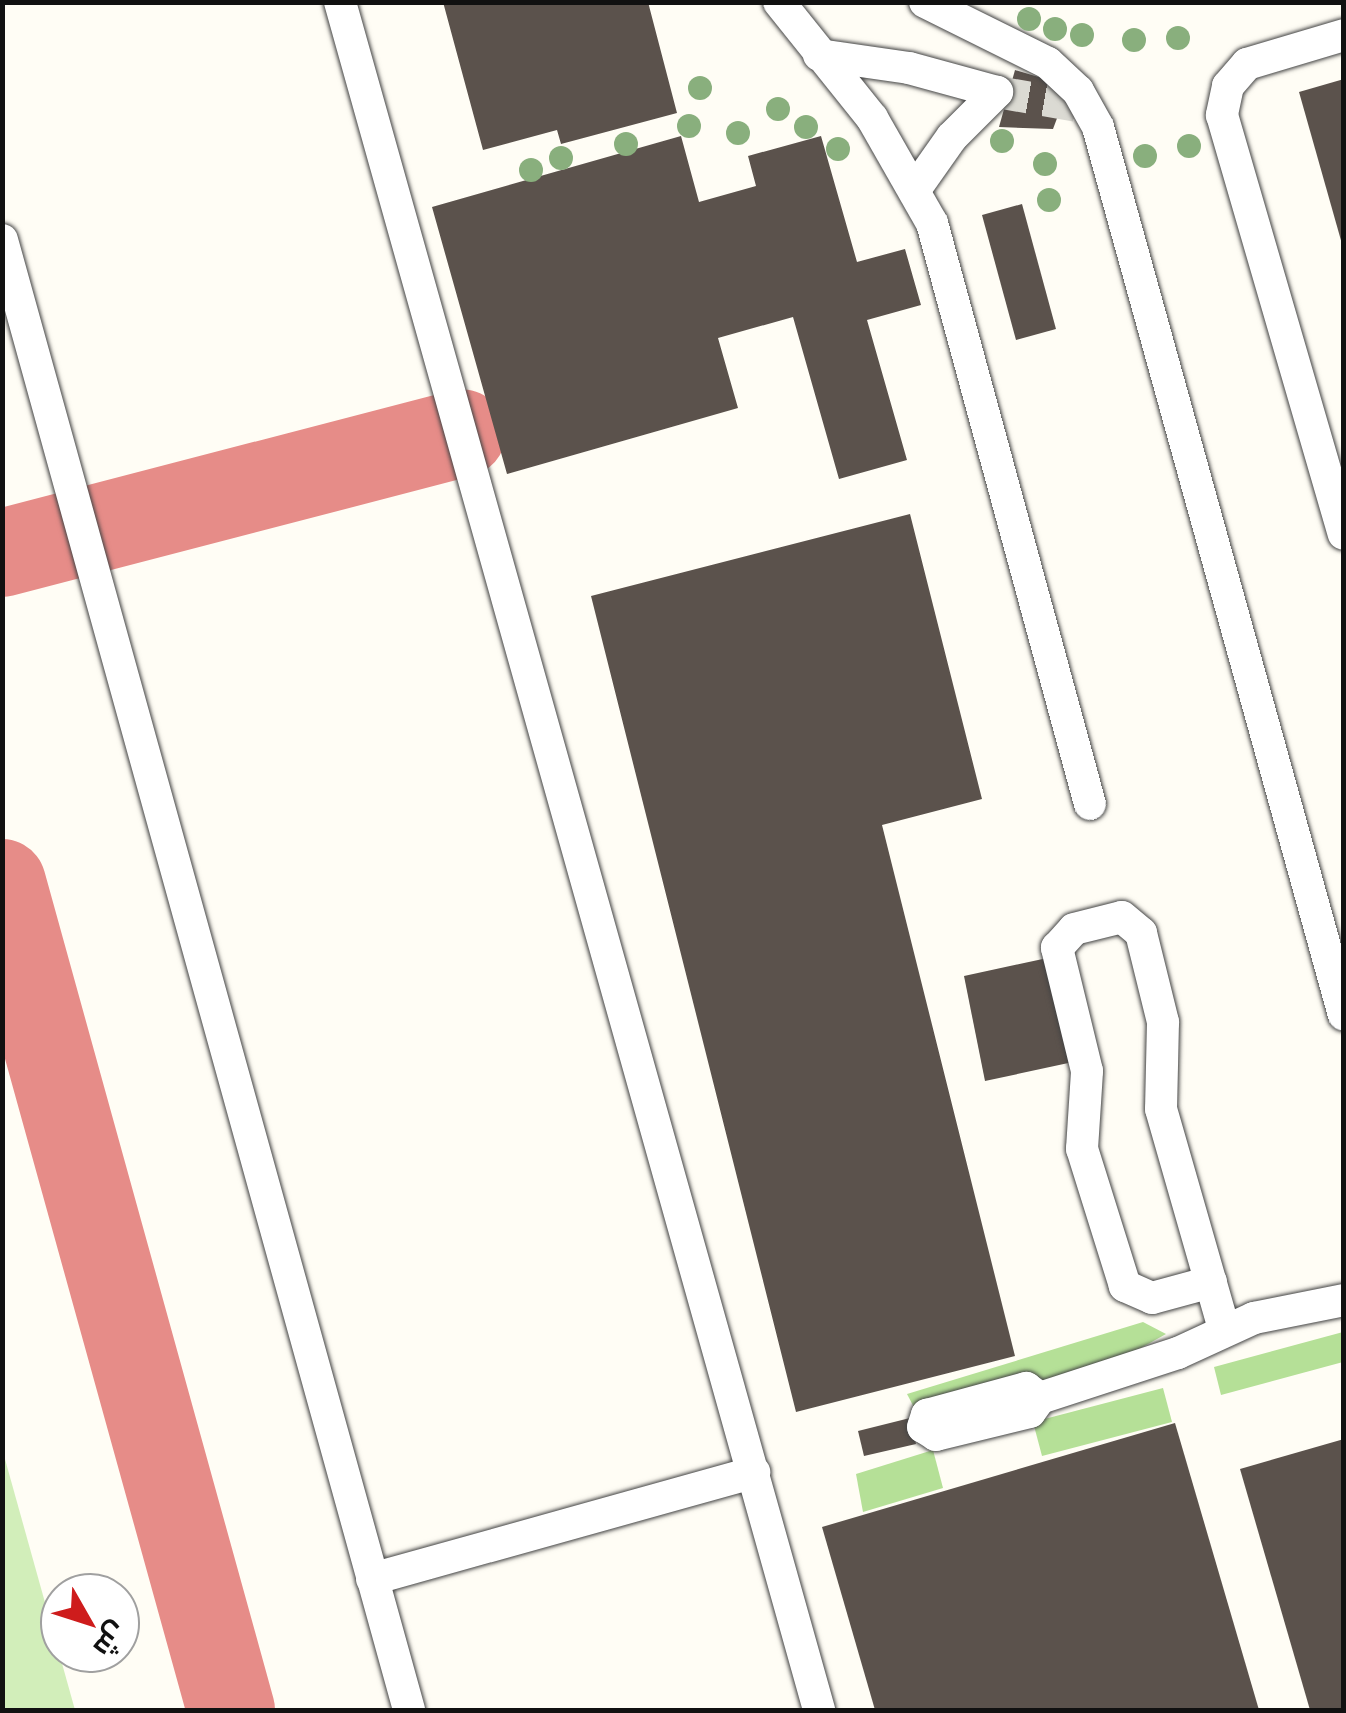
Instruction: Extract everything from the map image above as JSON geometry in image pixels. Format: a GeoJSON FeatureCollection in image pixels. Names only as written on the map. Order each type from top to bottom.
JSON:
{"type":"FeatureCollection","features":[{"type":"Feature","properties":{"kind":"lane"},"geometry":{"type":"LineString","coordinates":[[340,2],[818,1710]]}},
{"type":"Feature","properties":{"kind":"lane"},"geometry":{"type":"LineString","coordinates":[[780,2],[872,118],[916,188],[949,277],[1090,804]]}},
{"type":"Feature","properties":{"kind":"lane"},"geometry":{"type":"LineString","coordinates":[[925,2],[1048,63],[1078,91],[1098,127],[1344,1015]]}},
{"type":"Feature","properties":{"kind":"lane"},"geometry":{"type":"LineString","coordinates":[[1344,35],[1247,64],[1228,86],[1222,115],[1336,474],[1344,534]]}},
{"type":"Feature","properties":{"kind":"lane"},"geometry":{"type":"LineString","coordinates":[[819,55],[909,68],[997,92],[952,137],[916,188]]}},
{"type":"Feature","properties":{"kind":"lane"},"geometry":{"type":"LineString","coordinates":[[2,240],[409,1710]]}},
{"type":"Feature","properties":{"kind":"lane"},"geometry":{"type":"LineString","coordinates":[[1210,1282],[1152,1298],[1125,1286],[1082,1149],[1086,1060],[1057,948],[1074,929],[1122,917],[1142,933],[1162,1022],[1161,1109],[1224,1328]]}},
{"type":"Feature","properties":{"kind":"lane"},"geometry":{"type":"LineString","coordinates":[[1040,1398],[1178,1353],[1224,1328],[1344,1300]]}},
{"type":"Feature","properties":{"kind":"lane"},"geometry":{"type":"LineString","coordinates":[[372,1579],[754,1472]]}},
{"type":"Feature","properties":{"kind":"green space"},"geometry":{"type":"Polygon","coordinates":[[[1143,1322],[1166,1334],[1121,1359],[918,1415],[907,1394],[1143,1322]]]}},
{"type":"Feature","properties":{"kind":"green space"},"geometry":{"type":"Polygon","coordinates":[[[1343,1332],[1343,1362],[1221,1395],[1214,1367],[1343,1332]]]}},
{"type":"Feature","properties":{"kind":"green space"},"geometry":{"type":"Polygon","coordinates":[[[1163,1388],[1172,1422],[1042,1456],[1033,1422],[1163,1388]]]}},
{"type":"Feature","properties":{"kind":"green space"},"geometry":{"type":"Polygon","coordinates":[[[933,1450],[943,1488],[863,1512],[856,1474],[933,1450]]]}},
{"type":"Feature","properties":{"kind":"green space"},"geometry":{"type":"Polygon","coordinates":[[[3,1452],[40,1585],[40,1673],[65,1673],[75,1710],[3,1710],[3,1452]]]}},
{"type":"Feature","properties":{"kind":"building"},"geometry":{"type":"Polygon","coordinates":[[[443,2],[648,2],[677,113],[561,144],[557,130],[483,150],[443,2]]]}},
{"type":"Feature","properties":{"kind":"building"},"geometry":{"type":"Polygon","coordinates":[[[1015,70],[1069,86],[1053,129],[999,127],[1015,70]]]}},
{"type":"Feature","properties":{"kind":"building"},"geometry":{"type":"Polygon","coordinates":[[[1344,79],[1344,244],[1342,244],[1299,92],[1344,79]]]}},
{"type":"Feature","properties":{"kind":"building"},"geometry":{"type":"Polygon","coordinates":[[[681,136],[699,202],[756,186],[748,156],[821,136],[857,262],[905,249],[921,305],[867,320],[907,460],[839,479],[793,317],[718,338],[738,408],[507,474],[432,207],[681,136]]]}},
{"type":"Feature","properties":{"kind":"building"},"geometry":{"type":"Polygon","coordinates":[[[1022,204],[1056,329],[1016,340],[982,215],[1022,204]]]}},
{"type":"Feature","properties":{"kind":"building"},"geometry":{"type":"Polygon","coordinates":[[[910,514],[982,799],[882,825],[1015,1356],[796,1412],[591,596],[910,514]]]}},
{"type":"Feature","properties":{"kind":"building"},"geometry":{"type":"Polygon","coordinates":[[[1052,957],[1073,1062],[985,1081],[964,976],[1052,957]]]}},
{"type":"Feature","properties":{"kind":"building"},"geometry":{"type":"Polygon","coordinates":[[[910,1418],[916,1444],[864,1456],[858,1431],[910,1418]]]}},
{"type":"Feature","properties":{"kind":"building"},"geometry":{"type":"Polygon","coordinates":[[[1175,1423],[1259,1710],[875,1710],[822,1527],[1175,1423]]]}},
{"type":"Feature","properties":{"kind":"building"},"geometry":{"type":"Polygon","coordinates":[[[1344,1439],[1344,1710],[1310,1710],[1240,1469],[1344,1439]]]}},
{"type":"Feature","properties":{"kind":"taxiway"},"geometry":{"type":"LineString","coordinates":[[2,553],[462,433]]}},
{"type":"Feature","properties":{"kind":"taxiway"},"geometry":{"type":"LineString","coordinates":[[2,883],[231,1710]]}},
{"type":"Feature","properties":{"kind":"tunnel"},"geometry":{"type":"LineString","coordinates":[[997,92],[1089,108]]}}]}
